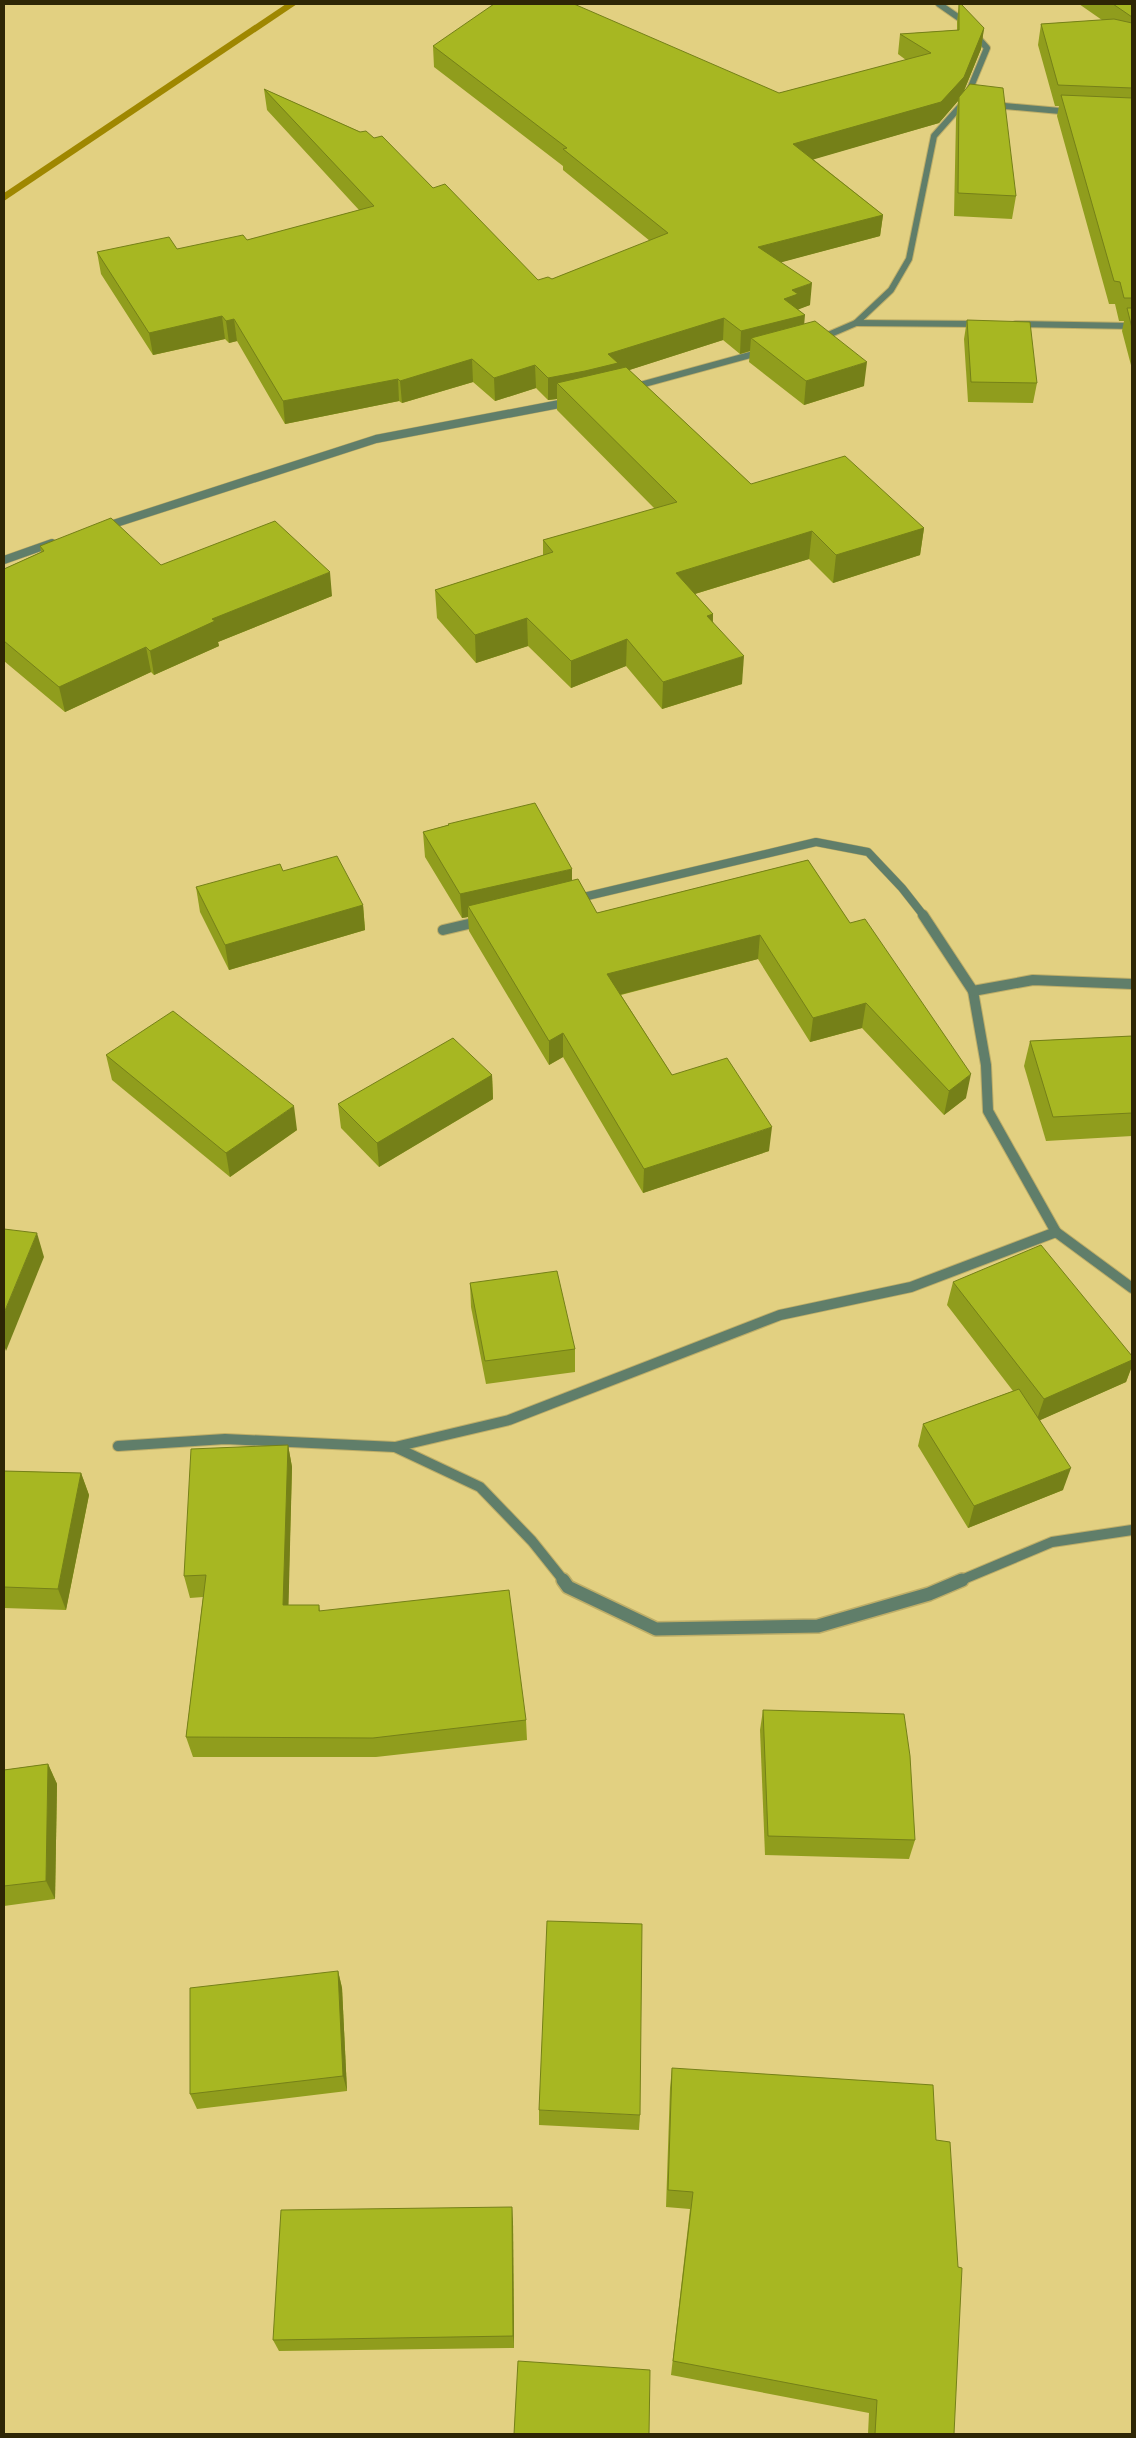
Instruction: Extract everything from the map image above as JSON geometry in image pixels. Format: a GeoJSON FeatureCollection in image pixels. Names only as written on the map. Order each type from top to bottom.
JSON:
{"type":"FeatureCollection","features":[{"type":"Feature","properties":{"kind":"street"},"geometry":{"type":"LineString","coordinates":[[856,323],[891,290],[909,259],[934,136],[965,101],[988,48],[962,20],[939,4]]}},
{"type":"Feature","properties":{"kind":"street"},"geometry":{"type":"LineString","coordinates":[[965,101],[975,102]]}},
{"type":"Feature","properties":{"kind":"street"},"geometry":{"type":"LineString","coordinates":[[984,104],[1078,112]]}},
{"type":"Feature","properties":{"kind":"street"},"geometry":{"type":"LineString","coordinates":[[811,340],[856,323],[985,324]]}},
{"type":"Feature","properties":{"kind":"street"},"geometry":{"type":"LineString","coordinates":[[1005,324],[1132,326]]}},
{"type":"Feature","properties":{"kind":"street"},"geometry":{"type":"LineString","coordinates":[[627,388],[772,350]]}},
{"type":"Feature","properties":{"kind":"street"},"geometry":{"type":"LineString","coordinates":[[95,530],[376,440],[580,400]]}},
{"type":"Feature","properties":{"kind":"street"},"geometry":{"type":"LineString","coordinates":[[4,560],[58,541]]}},
{"type":"Feature","properties":{"kind":"street"},"geometry":{"type":"LineString","coordinates":[[568,901],[816,842],[868,852],[902,888],[934,930],[973,991],[986,1065],[988,1111],[1056,1232],[1132,1288]]}},
{"type":"Feature","properties":{"kind":"street"},"geometry":{"type":"LineString","coordinates":[[443,930],[491,919]]}},
{"type":"Feature","properties":{"kind":"street"},"geometry":{"type":"LineString","coordinates":[[973,991],[1033,980],[1132,984]]}},
{"type":"Feature","properties":{"kind":"street"},"geometry":{"type":"LineString","coordinates":[[118,1446],[225,1439],[395,1448],[509,1420],[780,1315],[911,1287],[1056,1232]]}},
{"type":"Feature","properties":{"kind":"street"},"geometry":{"type":"LineString","coordinates":[[395,1448],[480,1487],[532,1541],[568,1587],[656,1629],[818,1626],[929,1594],[1052,1542],[1132,1530]]}},
{"type":"Feature","properties":{"kind":"building"},"geometry":{"type":"Polygon","coordinates":[[[494,4],[574,4],[779,93],[931,53],[900,34],[959,30],[959,4],[984,28],[964,77],[941,102],[793,144],[883,215],[758,247],[812,283],[792,290],[798,294],[784,299],[805,315],[741,331],[724,318],[608,354],[618,363],[548,378],[535,365],[494,378],[472,359],[400,381],[398,379],[283,401],[234,319],[226,321],[222,316],[149,333],[97,252],[169,237],[177,249],[243,235],[247,240],[374,206],[264,89],[360,132],[366,131],[374,138],[382,136],[433,188],[445,184],[538,280],[548,277],[552,279],[668,233],[563,149],[567,148],[433,46],[494,4]]]}},
{"type":"Feature","properties":{"kind":"building"},"geometry":{"type":"Polygon","coordinates":[[[1113,4],[1132,4],[1132,17],[1113,4]]]}},
{"type":"Feature","properties":{"kind":"building"},"geometry":{"type":"Polygon","coordinates":[[[1114,19],[1132,23],[1132,88],[1058,85],[1041,24],[1114,19]]]}},
{"type":"Feature","properties":{"kind":"building"},"geometry":{"type":"Polygon","coordinates":[[[970,84],[1003,88],[1016,196],[958,193],[959,97],[970,84]]]}},
{"type":"Feature","properties":{"kind":"building"},"geometry":{"type":"Polygon","coordinates":[[[1061,95],[1132,98],[1132,298],[1124,298],[1120,282],[1114,281],[1061,95]]]}},
{"type":"Feature","properties":{"kind":"building"},"geometry":{"type":"Polygon","coordinates":[[[1127,308],[1132,308],[1132,328],[1127,308]]]}},
{"type":"Feature","properties":{"kind":"building"},"geometry":{"type":"Polygon","coordinates":[[[967,320],[1030,322],[1037,383],[971,382],[967,320]]]}},
{"type":"Feature","properties":{"kind":"building"},"geometry":{"type":"Polygon","coordinates":[[[815,321],[867,362],[806,381],[751,338],[815,321]]]}},
{"type":"Feature","properties":{"kind":"building"},"geometry":{"type":"Polygon","coordinates":[[[626,367],[751,484],[845,456],[924,528],[836,555],[812,531],[676,573],[713,614],[707,616],[744,656],[663,682],[627,639],[571,661],[527,618],[475,635],[435,590],[553,552],[543,540],[677,502],[557,383],[626,367]]]}},
{"type":"Feature","properties":{"kind":"building"},"geometry":{"type":"Polygon","coordinates":[[[111,518],[161,565],[275,521],[330,572],[212,619],[215,621],[150,651],[146,647],[59,687],[4,641],[4,569],[44,551],[40,546],[111,518]]]}},
{"type":"Feature","properties":{"kind":"building"},"geometry":{"type":"Polygon","coordinates":[[[535,803],[572,869],[460,894],[423,832],[535,803]]]}},
{"type":"Feature","properties":{"kind":"building"},"geometry":{"type":"Polygon","coordinates":[[[337,856],[363,905],[225,945],[196,887],[280,864],[283,871],[337,856]]]}},
{"type":"Feature","properties":{"kind":"building"},"geometry":{"type":"Polygon","coordinates":[[[808,860],[850,923],[865,919],[971,1074],[949,1091],[866,1003],[813,1018],[760,935],[607,974],[672,1075],[727,1058],[772,1127],[644,1169],[563,1033],[549,1041],[468,906],[578,879],[597,913],[808,860]]]}},
{"type":"Feature","properties":{"kind":"building"},"geometry":{"type":"Polygon","coordinates":[[[173,1011],[294,1106],[226,1153],[106,1055],[173,1011]]]}},
{"type":"Feature","properties":{"kind":"building"},"geometry":{"type":"Polygon","coordinates":[[[1132,1036],[1132,1113],[1053,1117],[1030,1041],[1132,1036]]]}},
{"type":"Feature","properties":{"kind":"building"},"geometry":{"type":"Polygon","coordinates":[[[453,1038],[492,1075],[377,1143],[338,1104],[453,1038]]]}},
{"type":"Feature","properties":{"kind":"building"},"geometry":{"type":"Polygon","coordinates":[[[4,1229],[37,1233],[4,1313],[4,1229]]]}},
{"type":"Feature","properties":{"kind":"building"},"geometry":{"type":"Polygon","coordinates":[[[1041,1245],[1132,1356],[1132,1360],[1044,1399],[953,1282],[1041,1245]]]}},
{"type":"Feature","properties":{"kind":"building"},"geometry":{"type":"Polygon","coordinates":[[[557,1271],[575,1349],[485,1361],[470,1283],[557,1271]]]}},
{"type":"Feature","properties":{"kind":"building"},"geometry":{"type":"Polygon","coordinates":[[[1019,1389],[1071,1468],[974,1506],[923,1424],[1019,1389]]]}},
{"type":"Feature","properties":{"kind":"building"},"geometry":{"type":"Polygon","coordinates":[[[288,1445],[283,1605],[319,1605],[319,1611],[509,1590],[526,1720],[373,1738],[186,1737],[206,1575],[184,1576],[191,1449],[288,1445]]]}},
{"type":"Feature","properties":{"kind":"building"},"geometry":{"type":"Polygon","coordinates":[[[4,1471],[81,1473],[58,1589],[4,1587],[4,1471]]]}},
{"type":"Feature","properties":{"kind":"building"},"geometry":{"type":"Polygon","coordinates":[[[763,1710],[904,1714],[910,1756],[915,1840],[768,1836],[763,1710]]]}},
{"type":"Feature","properties":{"kind":"building"},"geometry":{"type":"Polygon","coordinates":[[[48,1764],[46,1881],[4,1886],[4,1770],[48,1764]]]}},
{"type":"Feature","properties":{"kind":"building"},"geometry":{"type":"Polygon","coordinates":[[[547,1921],[642,1924],[640,2115],[539,2110],[547,1921]]]}},
{"type":"Feature","properties":{"kind":"building"},"geometry":{"type":"Polygon","coordinates":[[[338,1971],[343,2076],[190,2094],[190,1988],[338,1971]]]}},
{"type":"Feature","properties":{"kind":"building"},"geometry":{"type":"Polygon","coordinates":[[[672,2068],[933,2085],[936,2140],[950,2142],[958,2267],[962,2268],[954,2434],[875,2434],[877,2400],[673,2361],[693,2192],[668,2190],[672,2068]]]}},
{"type":"Feature","properties":{"kind":"building"},"geometry":{"type":"Polygon","coordinates":[[[512,2207],[513,2336],[273,2340],[281,2210],[512,2207]]]}},
{"type":"Feature","properties":{"kind":"building"},"geometry":{"type":"Polygon","coordinates":[[[518,2361],[650,2370],[649,2434],[514,2434],[518,2361]]]}},
{"type":"Feature","properties":{"kind":"waterway"},"geometry":{"type":"LineString","coordinates":[[4,198],[292,4]]}}]}
